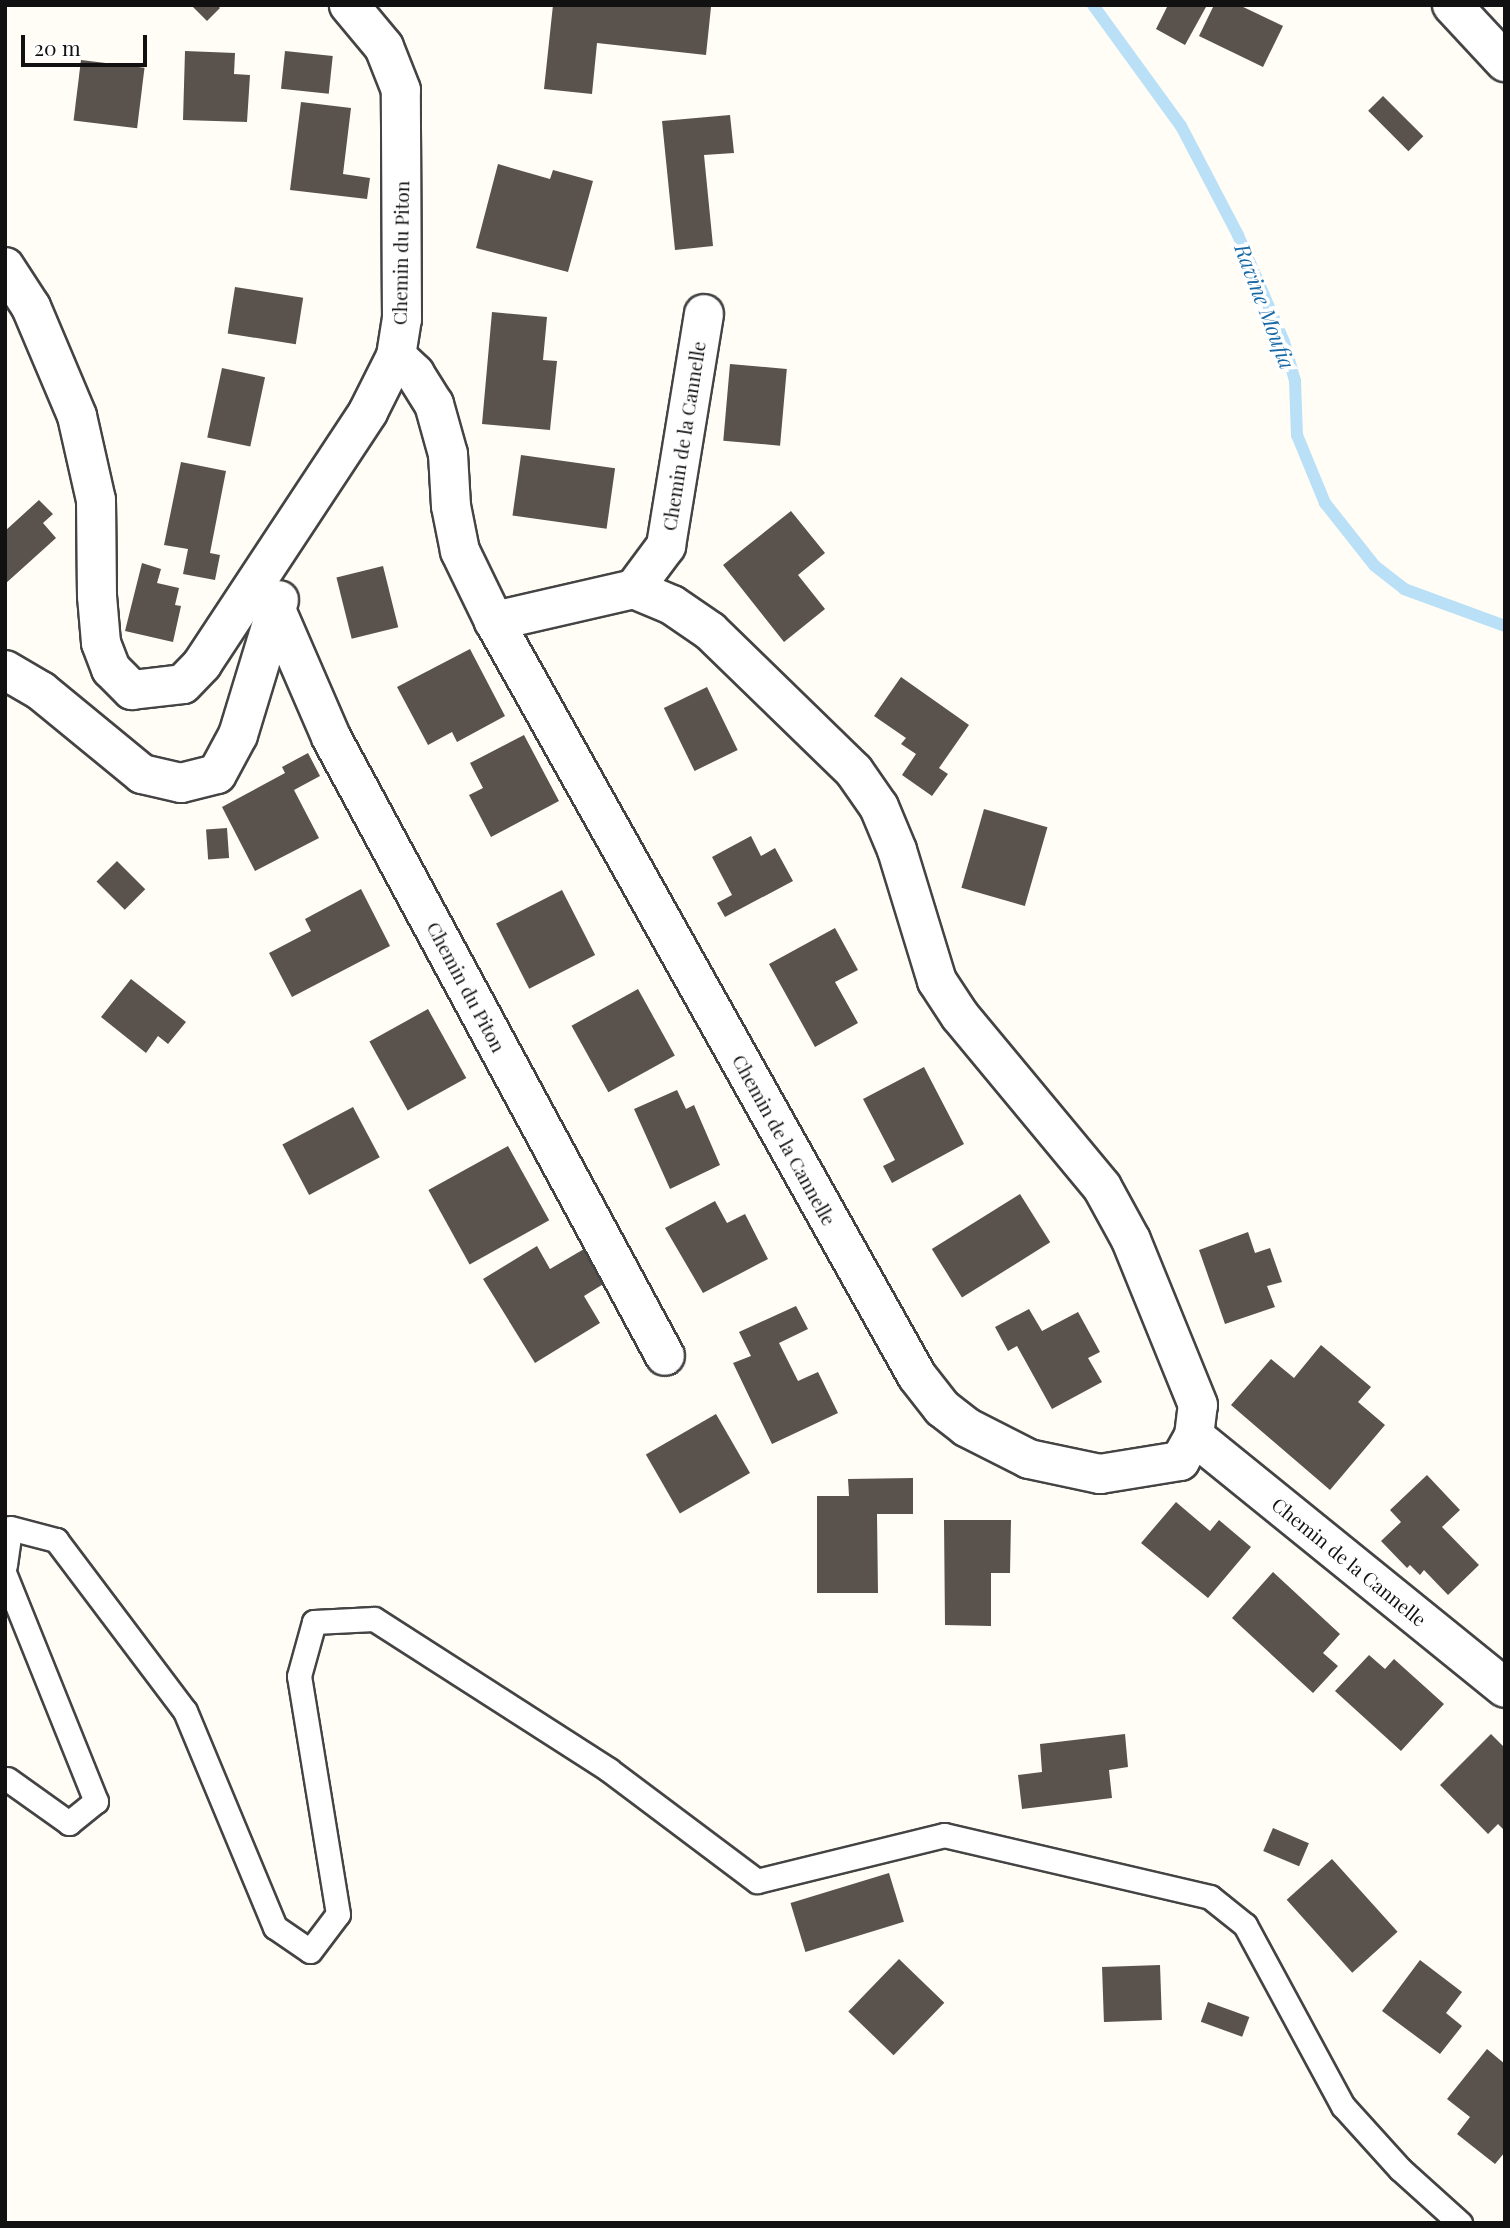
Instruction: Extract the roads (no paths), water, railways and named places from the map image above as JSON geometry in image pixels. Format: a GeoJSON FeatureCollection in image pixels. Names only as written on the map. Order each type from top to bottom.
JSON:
{"type":"FeatureCollection","features":[{"type":"Feature","properties":{"kind":"street","name":"Chemin du Piton"},"geometry":{"type":"LineString","coordinates":[[5,670],[41,691],[142,774],[181,783],[217,774],[238,735],[277,612],[295,519],[368,412],[396,356],[402,319],[401,90],[384,47],[349,5]]}},
{"type":"Feature","properties":{"kind":"street"},"geometry":{"type":"LineString","coordinates":[[1452,5],[1505,62]]}},
{"type":"Feature","properties":{"kind":"street"},"geometry":{"type":"LineString","coordinates":[[5,267],[31,307],[77,416],[96,500],[102,643],[111,669],[132,690],[183,684],[202,664],[295,519]]}},
{"type":"Feature","properties":{"kind":"street","name":"Chemin de la Cannelle"},"geometry":{"type":"LineString","coordinates":[[634,589],[666,546],[704,314]]}},
{"type":"Feature","properties":{"kind":"street","name":"Chemin de la Cannelle"},"geometry":{"type":"LineString","coordinates":[[396,356],[415,373],[434,404],[448,454],[451,506],[460,551],[494,621],[917,1376],[942,1408],[995,1445],[1029,1459],[1100,1474],[1180,1461],[1194,1436],[1505,1688]]}},
{"type":"Feature","properties":{"kind":"street"},"geometry":{"type":"LineString","coordinates":[[494,621],[634,589],[672,605],[710,631],[853,771],[879,807],[897,850],[937,981],[960,1016],[1102,1187],[1131,1240],[1198,1405],[1194,1436]]}},
{"type":"Feature","properties":{"kind":"street","name":"Chemin du Piton"},"geometry":{"type":"LineString","coordinates":[[277,612],[331,737],[665,1356]]}},
{"type":"Feature","properties":{"kind":"lane"},"geometry":{"type":"LineString","coordinates":[[5,1565],[10,1528],[56,1540],[185,1711],[275,1927],[310,1951],[338,1914],[299,1676],[314,1622],[374,1619],[609,1770],[757,1881],[944,1835],[1210,1897],[1245,1925],[1343,2106],[1400,2169],[1460,2223]]}},
{"type":"Feature","properties":{"kind":"lane"},"geometry":{"type":"LineString","coordinates":[[5,1575],[96,1801],[69,1823],[7,1779]]}},
{"type":"Feature","properties":{"kind":"waterway","name":"Ravine Moufia"},"geometry":{"type":"LineString","coordinates":[[1093,5],[1181,126],[1238,235],[1284,342],[1295,381],[1297,435],[1325,503],[1375,566],[1404,589],[1505,626]]}}]}
